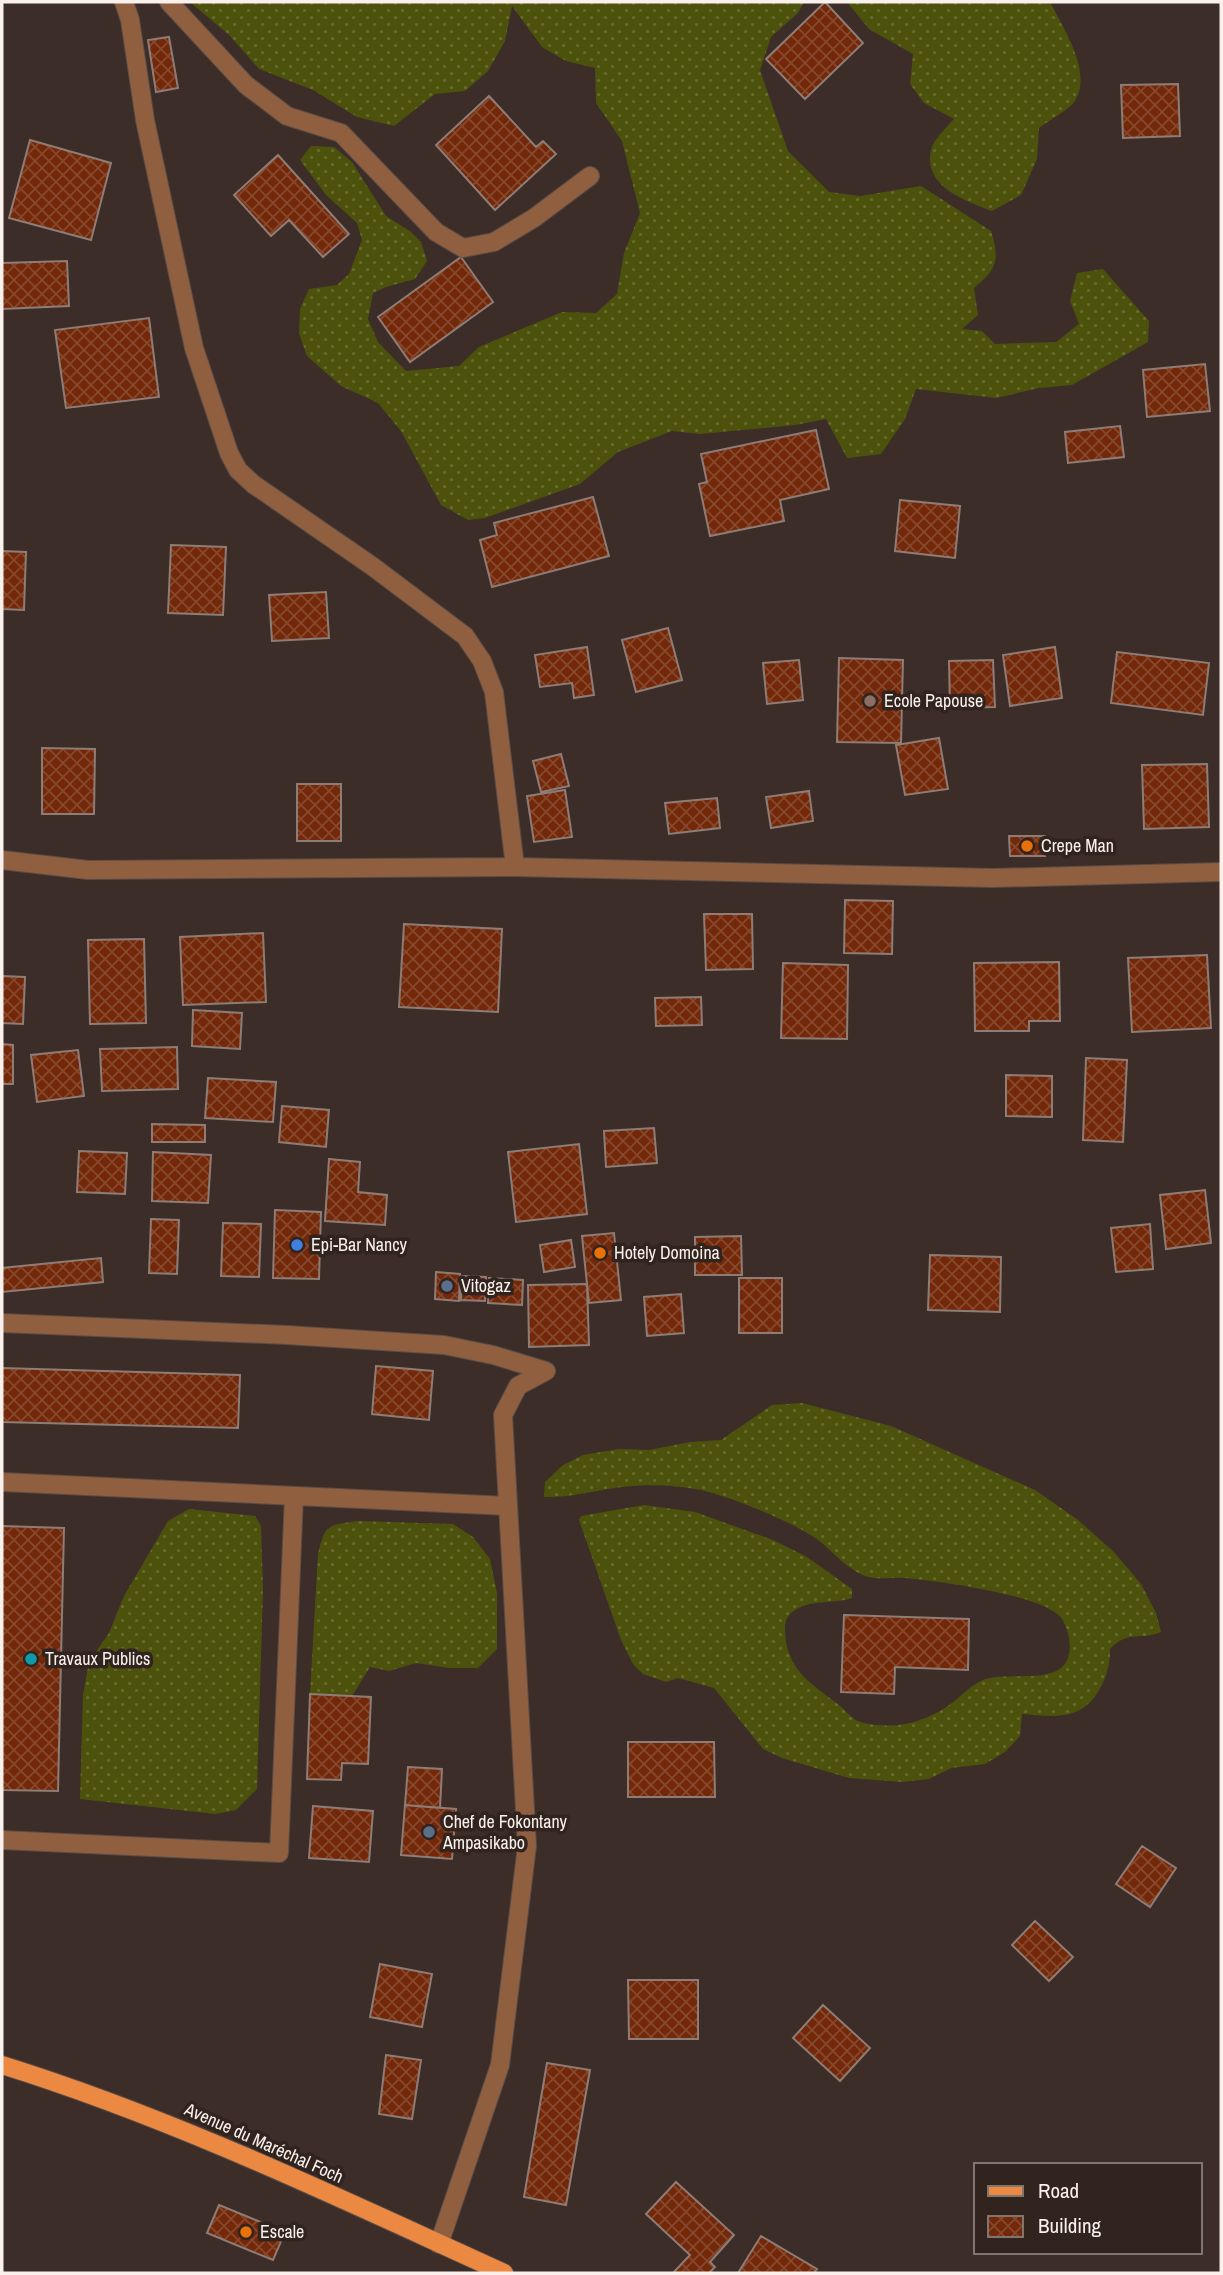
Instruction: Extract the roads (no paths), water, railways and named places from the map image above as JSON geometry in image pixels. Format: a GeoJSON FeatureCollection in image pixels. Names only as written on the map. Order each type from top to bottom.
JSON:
{"type":"FeatureCollection","features":[{"type":"Feature","properties":{"kind":"main road","name":"Avenue du Maréchal Foch"},"geometry":{"type":"LineString","coordinates":[[2,2065],[66,2085],[201,2137],[504,2273]]}},
{"type":"Feature","properties":{"kind":"street"},"geometry":{"type":"LineString","coordinates":[[124,2],[130,20],[145,120],[194,348],[229,453],[238,470],[254,484],[372,566],[465,636],[482,661],[494,692],[515,867]]}},
{"type":"Feature","properties":{"kind":"street"},"geometry":{"type":"LineString","coordinates":[[169,2],[246,85],[287,116],[341,133],[436,232],[463,247],[494,242],[534,218],[590,176]]}},
{"type":"Feature","properties":{"kind":"street"},"geometry":{"type":"LineString","coordinates":[[2,860],[88,870],[515,867],[993,878],[1221,872]]}},
{"type":"Feature","properties":{"kind":"street"},"geometry":{"type":"LineString","coordinates":[[2,1324],[287,1335],[444,1345],[493,1355],[546,1371],[518,1386],[503,1415],[527,1846],[500,2065],[439,2244]]}},
{"type":"Feature","properties":{"kind":"street"},"geometry":{"type":"LineString","coordinates":[[2,1482],[508,1506]]}},
{"type":"Feature","properties":{"kind":"street"},"geometry":{"type":"LineString","coordinates":[[2,1840],[279,1853],[294,1496]]}},
{"type":"Feature","properties":{"kind":"place","name":"Ecole Papouse"},"geometry":{"type":"Point","coordinates":[870,701]}},
{"type":"Feature","properties":{"kind":"place","name":"Crepe Man"},"geometry":{"type":"Point","coordinates":[1027,846]}},
{"type":"Feature","properties":{"kind":"place","name":"Epi-Bar Nancy"},"geometry":{"type":"Point","coordinates":[297,1245]}},
{"type":"Feature","properties":{"kind":"place","name":"Hotely Domoina"},"geometry":{"type":"Point","coordinates":[600,1253]}},
{"type":"Feature","properties":{"kind":"place","name":"Vitogaz"},"geometry":{"type":"Point","coordinates":[447,1286]}},
{"type":"Feature","properties":{"kind":"place","name":"Travaux Publics"},"geometry":{"type":"Point","coordinates":[31,1659]}},
{"type":"Feature","properties":{"kind":"place","name":"Chef de Fokontany Ampasikabo"},"geometry":{"type":"Point","coordinates":[429,1832]}},
{"type":"Feature","properties":{"kind":"place","name":"Escale"},"geometry":{"type":"Point","coordinates":[246,2232]}}]}
